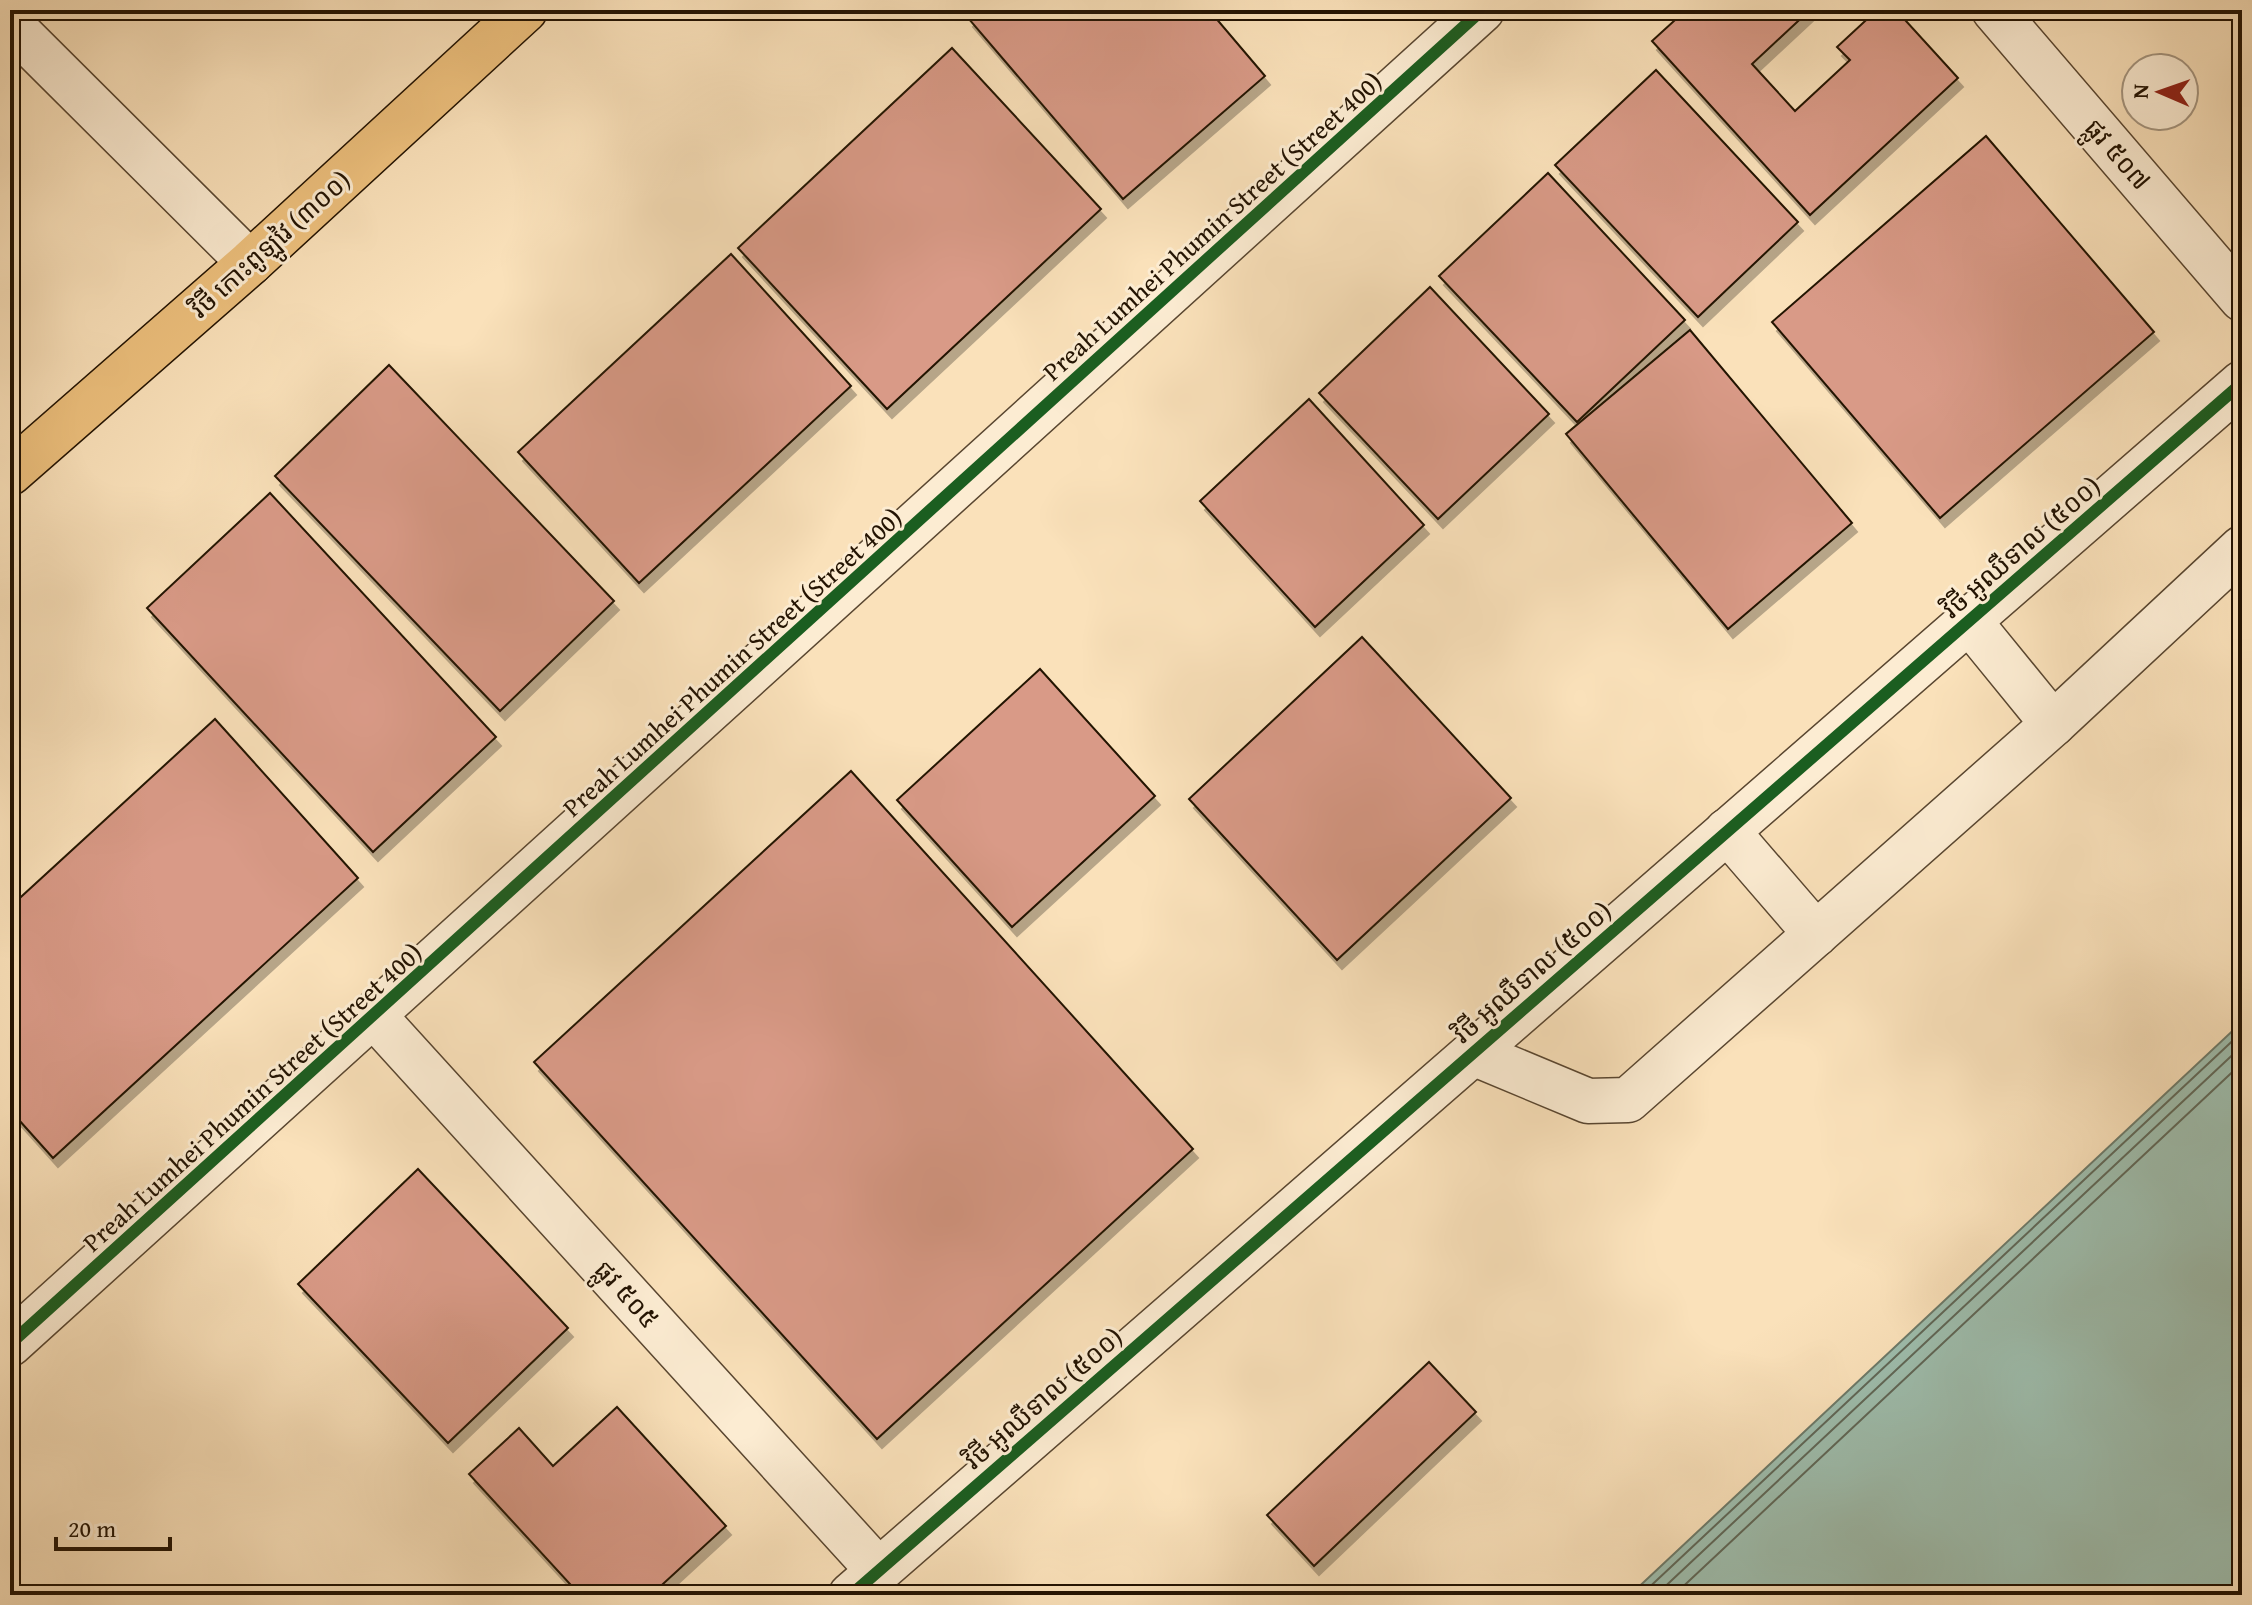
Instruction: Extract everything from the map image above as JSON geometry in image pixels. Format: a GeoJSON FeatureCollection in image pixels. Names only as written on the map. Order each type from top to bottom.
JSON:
{"type":"FeatureCollection","features":[{"type":"Feature","properties":{"kind":"main road","name":"វិថី កោះពូឡូវៃ (៣០០)"},"geometry":{"type":"LineString","coordinates":[[10,473],[250,263],[525,10]]}},
{"type":"Feature","properties":{"kind":"street","name":"Preah Lumhei Phumin Street (Street 400)"},"geometry":{"type":"LineString","coordinates":[[10,1344],[375,1017],[1482,10]]}},
{"type":"Feature","properties":{"kind":"street","name":"ផ្លូវ ៥០៧"},"geometry":{"type":"LineString","coordinates":[[1994,10],[2242,299]]}},
{"type":"Feature","properties":{"kind":"street"},"geometry":{"type":"LineString","coordinates":[[10,24],[250,263]]}},
{"type":"Feature","properties":{"kind":"street","name":"វិថី អូឈឺទាល (៥០០)"},"geometry":{"type":"LineString","coordinates":[[865,1583],[2242,383]]}},
{"type":"Feature","properties":{"kind":"street"},"geometry":{"type":"LineString","coordinates":[[1473,1053],[1588,1101],[1628,1100],[2053,724],[2242,548]]}},
{"type":"Feature","properties":{"kind":"street"},"geometry":{"type":"LineString","coordinates":[[1969,621],[2053,724]]}},
{"type":"Feature","properties":{"kind":"street"},"geometry":{"type":"LineString","coordinates":[[1727,831],[1816,934]]}},
{"type":"Feature","properties":{"kind":"street","name":"ផ្លូវ ៥០៥"},"geometry":{"type":"LineString","coordinates":[[375,1017],[865,1583]]}},
{"type":"Feature","properties":{"kind":"water"},"geometry":{"type":"Polygon","coordinates":[[[2242,1022],[2242,1595],[1630,1595],[2242,1022]]]}},
{"type":"Feature","properties":{"kind":"building"},"geometry":{"type":"Polygon","coordinates":[[[978,10],[1209,10],[1265,76],[1123,199],[968,18],[978,10]]]}},
{"type":"Feature","properties":{"kind":"building"},"geometry":{"type":"Polygon","coordinates":[[[1686,10],[1810,10],[1752,64],[1795,111],[1850,60],[1837,47],[1877,10],[1896,10],[1958,78],[1810,215],[1652,41],[1686,10]]]}},
{"type":"Feature","properties":{"kind":"building"},"geometry":{"type":"Polygon","coordinates":[[[952,48],[1101,209],[887,409],[738,248],[952,48]]]}},
{"type":"Feature","properties":{"kind":"building"},"geometry":{"type":"Polygon","coordinates":[[[1656,70],[1798,222],[1698,317],[1555,165],[1656,70]]]}},
{"type":"Feature","properties":{"kind":"building"},"geometry":{"type":"Polygon","coordinates":[[[1986,136],[2154,332],[1940,518],[1772,322],[1986,136]]]}},
{"type":"Feature","properties":{"kind":"building"},"geometry":{"type":"Polygon","coordinates":[[[1548,173],[1685,320],[1577,422],[1439,276],[1548,173]]]}},
{"type":"Feature","properties":{"kind":"building"},"geometry":{"type":"Polygon","coordinates":[[[731,254],[851,386],[639,583],[518,452],[731,254]]]}},
{"type":"Feature","properties":{"kind":"building"},"geometry":{"type":"Polygon","coordinates":[[[1430,287],[1549,414],[1438,519],[1319,393],[1430,287]]]}},
{"type":"Feature","properties":{"kind":"building"},"geometry":{"type":"Polygon","coordinates":[[[1690,330],[1852,523],[1728,629],[1566,434],[1690,330]]]}},
{"type":"Feature","properties":{"kind":"building"},"geometry":{"type":"Polygon","coordinates":[[[389,365],[614,601],[500,711],[275,476],[389,365]]]}},
{"type":"Feature","properties":{"kind":"building"},"geometry":{"type":"Polygon","coordinates":[[[1309,399],[1424,525],[1315,627],[1200,501],[1309,399]]]}},
{"type":"Feature","properties":{"kind":"building"},"geometry":{"type":"Polygon","coordinates":[[[270,493],[496,737],[373,852],[147,608],[270,493]]]}},
{"type":"Feature","properties":{"kind":"building"},"geometry":{"type":"Polygon","coordinates":[[[1362,637],[1511,798],[1337,960],[1189,799],[1362,637]]]}},
{"type":"Feature","properties":{"kind":"building"},"geometry":{"type":"Polygon","coordinates":[[[1040,669],[1155,796],[1012,927],[897,800],[1040,669]]]}},
{"type":"Feature","properties":{"kind":"building"},"geometry":{"type":"Polygon","coordinates":[[[215,719],[358,878],[53,1158],[10,1110],[10,907],[215,719]]]}},
{"type":"Feature","properties":{"kind":"building"},"geometry":{"type":"Polygon","coordinates":[[[851,771],[1193,1149],[877,1439],[534,1062],[851,771]]]}},
{"type":"Feature","properties":{"kind":"building"},"geometry":{"type":"Polygon","coordinates":[[[418,1169],[568,1328],[448,1443],[298,1284],[418,1169]]]}},
{"type":"Feature","properties":{"kind":"building"},"geometry":{"type":"Polygon","coordinates":[[[1429,1362],[1476,1412],[1314,1566],[1267,1515],[1429,1362]]]}},
{"type":"Feature","properties":{"kind":"building"},"geometry":{"type":"Polygon","coordinates":[[[617,1407],[726,1526],[651,1595],[580,1595],[469,1474],[519,1428],[553,1466],[617,1407]]]}},
{"type":"Feature","properties":{"kind":"cycle path"},"geometry":{"type":"LineString","coordinates":[[10,1344],[1482,10]]}},
{"type":"Feature","properties":{"kind":"cycle path"},"geometry":{"type":"LineString","coordinates":[[851,1595],[2242,383]]}}]}
